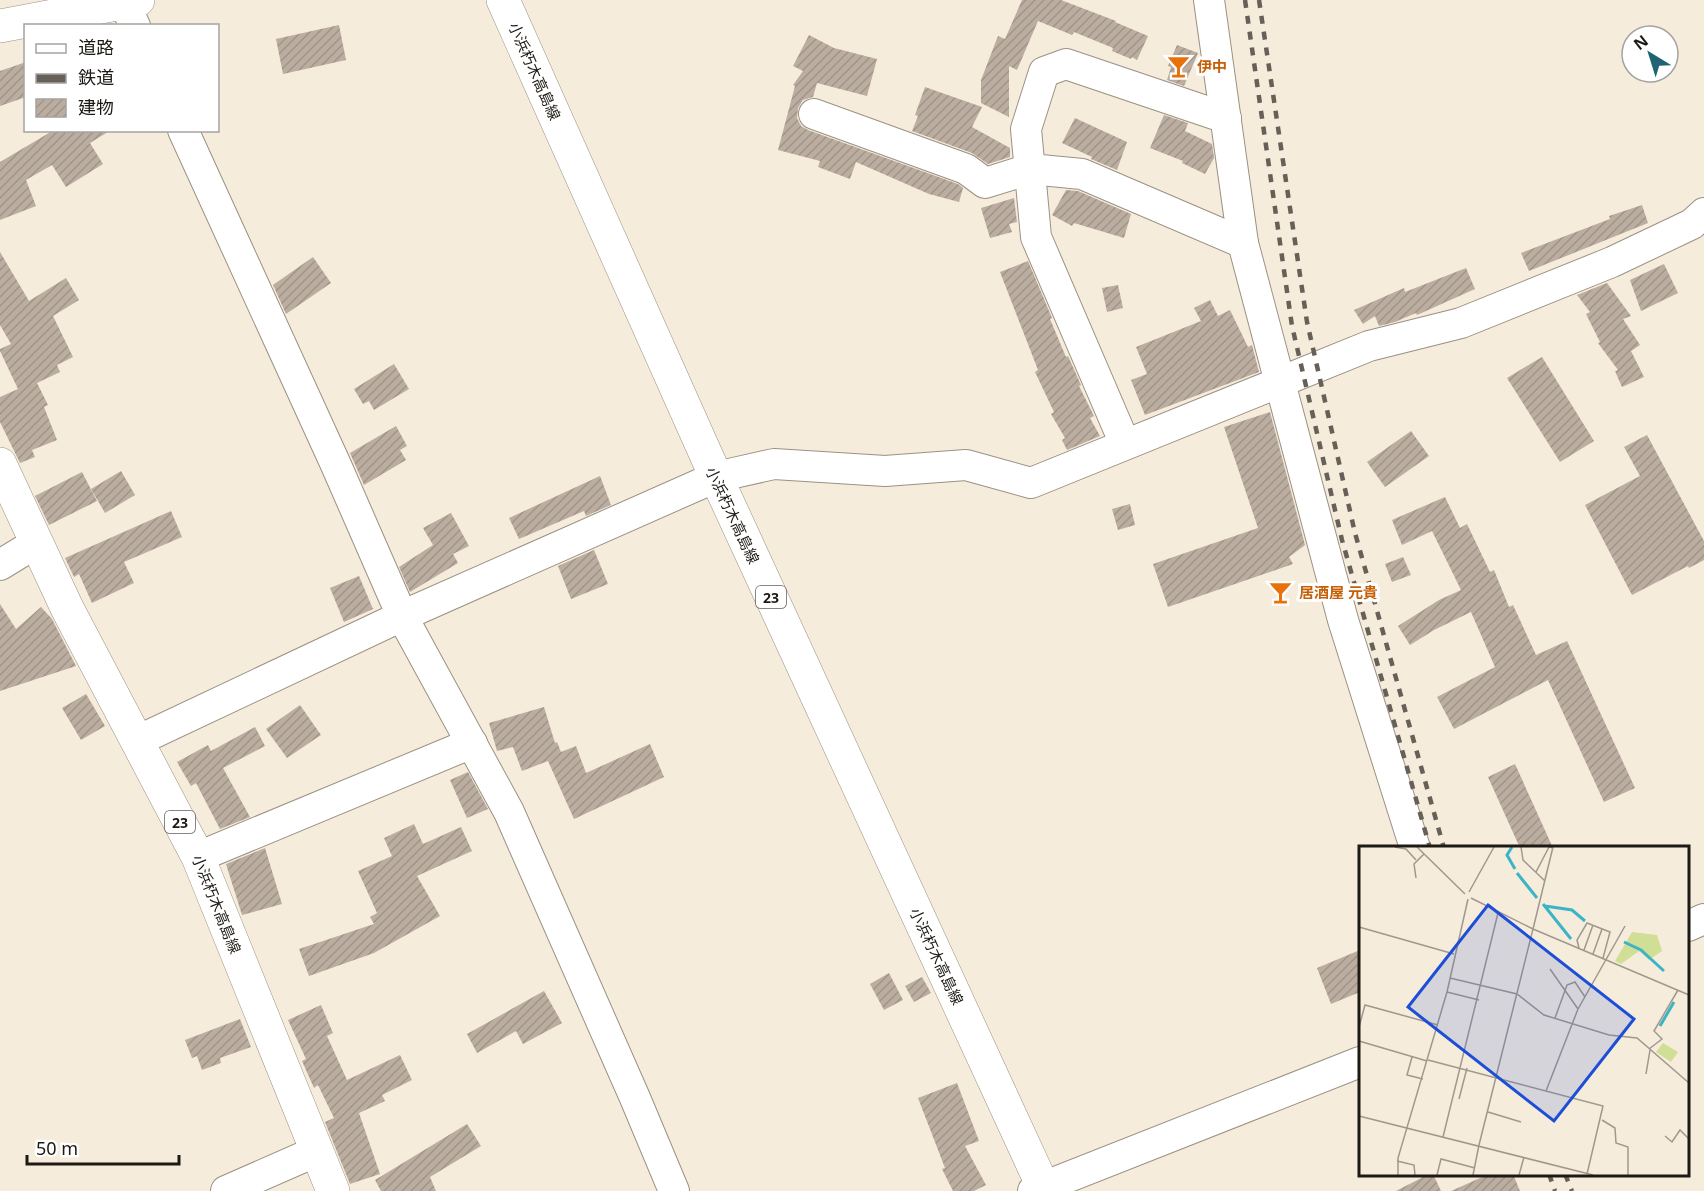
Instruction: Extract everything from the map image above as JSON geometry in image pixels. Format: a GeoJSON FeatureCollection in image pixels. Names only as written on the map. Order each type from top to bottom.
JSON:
{"type":"FeatureCollection","features":[{"type":"Feature","properties":{"kind":"main road","name":"小浜朽木高島線"},"geometry":{"type":"LineString","coordinates":[[503,0],[716,477],[1040,1190]]}},
{"type":"Feature","properties":{"kind":"main road"},"geometry":{"type":"LineString","coordinates":[[0,26],[132,10]]}},
{"type":"Feature","properties":{"kind":"main road","name":"小浜朽木高島線"},"geometry":{"type":"LineString","coordinates":[[0,464],[67,608],[198,857],[333,1191]]}},
{"type":"Feature","properties":{"kind":"street"},"geometry":{"type":"LineString","coordinates":[[1209,0],[1243,243],[1343,620],[1414,846]]}},
{"type":"Feature","properties":{"kind":"street"},"geometry":{"type":"LineString","coordinates":[[1125,444],[1036,237],[1026,129],[1044,72],[1066,64],[1226,118]]}},
{"type":"Feature","properties":{"kind":"street"},"geometry":{"type":"LineString","coordinates":[[814,114],[966,169],[985,183],[1030,169],[1082,174],[1243,243]]}},
{"type":"Feature","properties":{"kind":"street"},"geometry":{"type":"LineString","coordinates":[[184,132],[336,465],[402,616],[509,812],[674,1191]]}},
{"type":"Feature","properties":{"kind":"street"},"geometry":{"type":"LineString","coordinates":[[137,741],[402,616],[716,477],[774,464],[885,471],[966,465],[1031,483],[1370,346],[1461,323],[1601,267],[1692,224],[1704,213]]}},
{"type":"Feature","properties":{"kind":"street"},"geometry":{"type":"LineString","coordinates":[[0,565],[36,543]]}},
{"type":"Feature","properties":{"kind":"street"},"geometry":{"type":"LineString","coordinates":[[198,857],[472,743]]}},
{"type":"Feature","properties":{"kind":"street"},"geometry":{"type":"LineString","coordinates":[[1689,926],[1704,919]]}},
{"type":"Feature","properties":{"kind":"street"},"geometry":{"type":"LineString","coordinates":[[1040,1190],[1359,1062]]}},
{"type":"Feature","properties":{"kind":"street"},"geometry":{"type":"LineString","coordinates":[[226,1191],[317,1151]]}},
{"type":"Feature","properties":{"kind":"building"},"geometry":{"type":"Polygon","coordinates":[[[1022,0],[1061,0],[1148,36],[1137,60],[1112,51],[1113,48],[1074,32],[1072,35],[1038,21],[1017,70],[1009,66],[1009,117],[981,103],[981,80],[998,36],[1005,39],[1022,0]]]}},
{"type":"Feature","properties":{"kind":"building"},"geometry":{"type":"Polygon","coordinates":[[[339,25],[346,60],[283,74],[276,39],[339,25]]]}},
{"type":"Feature","properties":{"kind":"building"},"geometry":{"type":"Polygon","coordinates":[[[809,35],[834,48],[877,59],[867,96],[817,83],[813,97],[803,100],[798,108],[797,118],[801,126],[958,184],[963,188],[959,202],[929,194],[856,162],[850,179],[818,167],[820,161],[778,150],[795,86],[793,85],[803,71],[793,66],[809,35]]]}},
{"type":"Feature","properties":{"kind":"building"},"geometry":{"type":"Polygon","coordinates":[[[1177,45],[1198,53],[1184,86],[1167,80],[1171,67],[1168,66],[1177,45]]]}},
{"type":"Feature","properties":{"kind":"building"},"geometry":{"type":"Polygon","coordinates":[[[24,63],[24,98],[0,106],[0,71],[24,63]]]}},
{"type":"Feature","properties":{"kind":"building"},"geometry":{"type":"Polygon","coordinates":[[[925,87],[982,107],[972,127],[1010,148],[1010,157],[988,164],[972,153],[912,131],[925,87]]]}},
{"type":"Feature","properties":{"kind":"building"},"geometry":{"type":"Polygon","coordinates":[[[1164,115],[1188,123],[1185,131],[1212,144],[1214,158],[1205,174],[1182,163],[1183,161],[1150,148],[1164,115]]]}},
{"type":"Feature","properties":{"kind":"building"},"geometry":{"type":"Polygon","coordinates":[[[1075,118],[1127,142],[1117,170],[1062,143],[1075,118]]]}},
{"type":"Feature","properties":{"kind":"building"},"geometry":{"type":"Polygon","coordinates":[[[51,132],[108,132],[90,143],[103,164],[66,187],[52,165],[26,180],[36,206],[0,220],[0,162],[51,132]]]}},
{"type":"Feature","properties":{"kind":"building"},"geometry":{"type":"Polygon","coordinates":[[[1066,190],[1078,191],[1131,214],[1124,238],[1074,223],[1072,226],[1052,215],[1066,190]]]}},
{"type":"Feature","properties":{"kind":"building"},"geometry":{"type":"Polygon","coordinates":[[[1014,198],[1017,222],[1009,224],[1012,232],[990,238],[981,208],[1014,198]]]}},
{"type":"Feature","properties":{"kind":"building"},"geometry":{"type":"Polygon","coordinates":[[[1642,205],[1648,223],[1529,271],[1521,253],[1610,219],[1609,216],[1642,205]]]}},
{"type":"Feature","properties":{"kind":"building"},"geometry":{"type":"Polygon","coordinates":[[[0,252],[29,301],[66,278],[79,300],[53,316],[73,357],[57,365],[60,372],[37,383],[48,405],[44,407],[57,440],[32,450],[35,457],[20,463],[0,422],[0,397],[18,389],[0,351],[11,344],[0,325],[0,252]]]}},
{"type":"Feature","properties":{"kind":"building"},"geometry":{"type":"Polygon","coordinates":[[[313,257],[331,283],[286,314],[273,285],[313,257]]]}},
{"type":"Feature","properties":{"kind":"building"},"geometry":{"type":"Polygon","coordinates":[[[1028,261],[1066,357],[1068,356],[1081,385],[1079,386],[1094,416],[1090,418],[1100,436],[1067,450],[1062,440],[1065,438],[1051,414],[1054,412],[1035,372],[1038,370],[1000,272],[1028,261]]]}},
{"type":"Feature","properties":{"kind":"building"},"geometry":{"type":"Polygon","coordinates":[[[1664,264],[1678,293],[1641,311],[1630,280],[1664,264]]]}},
{"type":"Feature","properties":{"kind":"building"},"geometry":{"type":"Polygon","coordinates":[[[1466,268],[1475,289],[1417,315],[1416,313],[1379,326],[1375,316],[1363,324],[1354,310],[1404,288],[1405,292],[1466,268]]]}},
{"type":"Feature","properties":{"kind":"building"},"geometry":{"type":"Polygon","coordinates":[[[1607,283],[1631,316],[1623,319],[1640,345],[1631,351],[1644,377],[1622,387],[1615,371],[1618,370],[1598,343],[1600,342],[1586,314],[1590,312],[1577,295],[1607,283]]]}},
{"type":"Feature","properties":{"kind":"building"},"geometry":{"type":"Polygon","coordinates":[[[1118,285],[1123,308],[1107,312],[1102,288],[1118,285]]]}},
{"type":"Feature","properties":{"kind":"building"},"geometry":{"type":"Polygon","coordinates":[[[1210,300],[1218,316],[1230,310],[1248,347],[1252,345],[1259,372],[1145,415],[1131,380],[1147,374],[1136,347],[1201,321],[1194,308],[1210,300]]]}},
{"type":"Feature","properties":{"kind":"building"},"geometry":{"type":"Polygon","coordinates":[[[1542,357],[1594,441],[1560,462],[1507,378],[1542,357]]]}},
{"type":"Feature","properties":{"kind":"building"},"geometry":{"type":"Polygon","coordinates":[[[394,364],[409,389],[374,410],[369,401],[363,404],[354,389],[394,364]]]}},
{"type":"Feature","properties":{"kind":"building"},"geometry":{"type":"Polygon","coordinates":[[[1270,412],[1305,545],[1289,557],[1293,564],[1168,607],[1153,564],[1258,528],[1224,427],[1270,412]]]}},
{"type":"Feature","properties":{"kind":"building"},"geometry":{"type":"Polygon","coordinates":[[[396,426],[407,446],[400,450],[406,460],[364,485],[350,453],[396,426]]]}},
{"type":"Feature","properties":{"kind":"building"},"geometry":{"type":"Polygon","coordinates":[[[1411,431],[1429,456],[1385,487],[1367,462],[1411,431]]]}},
{"type":"Feature","properties":{"kind":"building"},"geometry":{"type":"Polygon","coordinates":[[[1647,435],[1704,541],[1704,560],[1632,595],[1585,505],[1640,476],[1624,447],[1647,435]]]}},
{"type":"Feature","properties":{"kind":"building"},"geometry":{"type":"Polygon","coordinates":[[[121,471],[135,495],[105,513],[91,489],[121,471]]]}},
{"type":"Feature","properties":{"kind":"building"},"geometry":{"type":"Polygon","coordinates":[[[82,472],[97,501],[49,525],[35,496],[82,472]]]}},
{"type":"Feature","properties":{"kind":"building"},"geometry":{"type":"Polygon","coordinates":[[[600,476],[611,505],[586,516],[584,511],[519,539],[509,518],[600,476]]]}},
{"type":"Feature","properties":{"kind":"building"},"geometry":{"type":"Polygon","coordinates":[[[1445,497],[1460,528],[1467,524],[1490,572],[1494,570],[1509,607],[1513,605],[1536,655],[1567,641],[1635,788],[1604,802],[1548,680],[1454,729],[1437,697],[1495,667],[1471,612],[1410,645],[1398,626],[1439,600],[1461,590],[1432,531],[1402,545],[1392,520],[1445,497]]]}},
{"type":"Feature","properties":{"kind":"building"},"geometry":{"type":"Polygon","coordinates":[[[1130,504],[1135,525],[1118,530],[1112,509],[1130,504]]]}},
{"type":"Feature","properties":{"kind":"building"},"geometry":{"type":"Polygon","coordinates":[[[171,511],[182,537],[124,562],[134,583],[92,603],[79,574],[74,577],[65,558],[171,511]]]}},
{"type":"Feature","properties":{"kind":"building"},"geometry":{"type":"Polygon","coordinates":[[[451,513],[469,546],[453,554],[458,563],[410,592],[399,567],[433,545],[423,528],[451,513]]]}},
{"type":"Feature","properties":{"kind":"building"},"geometry":{"type":"Polygon","coordinates":[[[594,550],[608,584],[571,599],[558,566],[594,550]]]}},
{"type":"Feature","properties":{"kind":"building"},"geometry":{"type":"Polygon","coordinates":[[[1403,557],[1411,575],[1392,582],[1385,564],[1403,557]]]}},
{"type":"Feature","properties":{"kind":"building"},"geometry":{"type":"Polygon","coordinates":[[[359,576],[373,609],[344,622],[330,588],[359,576]]]}},
{"type":"Feature","properties":{"kind":"building"},"geometry":{"type":"Polygon","coordinates":[[[0,604],[16,629],[41,607],[52,619],[76,666],[0,691],[0,604]]]}},
{"type":"Feature","properties":{"kind":"building"},"geometry":{"type":"Polygon","coordinates":[[[86,694],[105,726],[81,740],[62,708],[86,694]]]}},
{"type":"Feature","properties":{"kind":"building"},"geometry":{"type":"Polygon","coordinates":[[[300,705],[321,735],[287,758],[266,729],[300,705]]]}},
{"type":"Feature","properties":{"kind":"building"},"geometry":{"type":"Polygon","coordinates":[[[544,707],[555,743],[557,742],[561,752],[576,746],[586,773],[650,744],[664,777],[574,819],[548,761],[522,771],[513,747],[497,751],[489,723],[544,707]]]}},
{"type":"Feature","properties":{"kind":"building"},"geometry":{"type":"Polygon","coordinates":[[[255,727],[265,746],[223,768],[250,817],[220,829],[196,783],[191,786],[177,762],[208,745],[211,751],[255,727]]]}},
{"type":"Feature","properties":{"kind":"building"},"geometry":{"type":"Polygon","coordinates":[[[1515,764],[1552,846],[1519,846],[1488,777],[1515,764]]]}},
{"type":"Feature","properties":{"kind":"building"},"geometry":{"type":"Polygon","coordinates":[[[468,772],[488,809],[467,818],[450,780],[468,772]]]}},
{"type":"Feature","properties":{"kind":"building"},"geometry":{"type":"Polygon","coordinates":[[[414,824],[423,844],[461,827],[472,851],[417,876],[440,916],[374,953],[309,976],[299,949],[374,924],[370,917],[377,913],[358,871],[392,856],[384,838],[414,824]]]}},
{"type":"Feature","properties":{"kind":"building"},"geometry":{"type":"Polygon","coordinates":[[[265,848],[282,904],[242,915],[226,864],[265,848]]]}},
{"type":"Feature","properties":{"kind":"building"},"geometry":{"type":"Polygon","coordinates":[[[1359,950],[1359,992],[1331,1004],[1317,968],[1359,950]]]}},
{"type":"Feature","properties":{"kind":"building"},"geometry":{"type":"Polygon","coordinates":[[[889,973],[903,1000],[884,1010],[870,984],[889,973]]]}},
{"type":"Feature","properties":{"kind":"building"},"geometry":{"type":"Polygon","coordinates":[[[922,977],[931,993],[914,1002],[905,986],[922,977]]]}},
{"type":"Feature","properties":{"kind":"building"},"geometry":{"type":"Polygon","coordinates":[[[544,991],[562,1023],[523,1044],[516,1031],[477,1053],[467,1034],[544,991]]]}},
{"type":"Feature","properties":{"kind":"building"},"geometry":{"type":"Polygon","coordinates":[[[321,1005],[333,1033],[327,1036],[347,1080],[400,1055],[412,1080],[382,1095],[385,1101],[359,1113],[380,1174],[350,1184],[325,1122],[334,1118],[318,1085],[314,1088],[302,1061],[306,1059],[288,1020],[321,1005]]]}},
{"type":"Feature","properties":{"kind":"building"},"geometry":{"type":"Polygon","coordinates":[[[240,1019],[251,1047],[220,1058],[221,1063],[202,1070],[197,1056],[192,1058],[185,1040],[240,1019]]]}},
{"type":"Feature","properties":{"kind":"building"},"geometry":{"type":"Polygon","coordinates":[[[957,1083],[979,1141],[965,1146],[986,1185],[974,1191],[953,1191],[942,1169],[945,1168],[918,1098],[957,1083]]]}},
{"type":"Feature","properties":{"kind":"building"},"geometry":{"type":"Polygon","coordinates":[[[467,1124],[481,1146],[430,1177],[436,1191],[381,1191],[375,1180],[467,1124]]]}},
{"type":"Feature","properties":{"kind":"building"},"geometry":{"type":"Polygon","coordinates":[[[1425,1176],[1434,1176],[1441,1191],[1396,1191],[1425,1176]]]}},
{"type":"Feature","properties":{"kind":"building"},"geometry":{"type":"Polygon","coordinates":[[[1485,1176],[1514,1176],[1520,1191],[1451,1191],[1485,1176]]]}},
{"type":"Feature","properties":{"kind":"railway"},"geometry":{"type":"LineString","coordinates":[[1245,0],[1292,326],[1342,540],[1429,846]]}},
{"type":"Feature","properties":{"kind":"railway"},"geometry":{"type":"LineString","coordinates":[[1259,0],[1307,322],[1355,533],[1443,846]]}},
{"type":"Feature","properties":{"kind":"railway"},"geometry":{"type":"LineString","coordinates":[[1550,1176],[1555,1191]]}},
{"type":"Feature","properties":{"kind":"railway"},"geometry":{"type":"LineString","coordinates":[[1566,1176],[1572,1191]]}},
{"type":"Feature","properties":{"kind":"place","name":"伊中"},"geometry":{"type":"Point","coordinates":[1179,66]}},
{"type":"Feature","properties":{"kind":"place","name":"居酒屋 元貴"},"geometry":{"type":"Point","coordinates":[1281,592]}}]}
